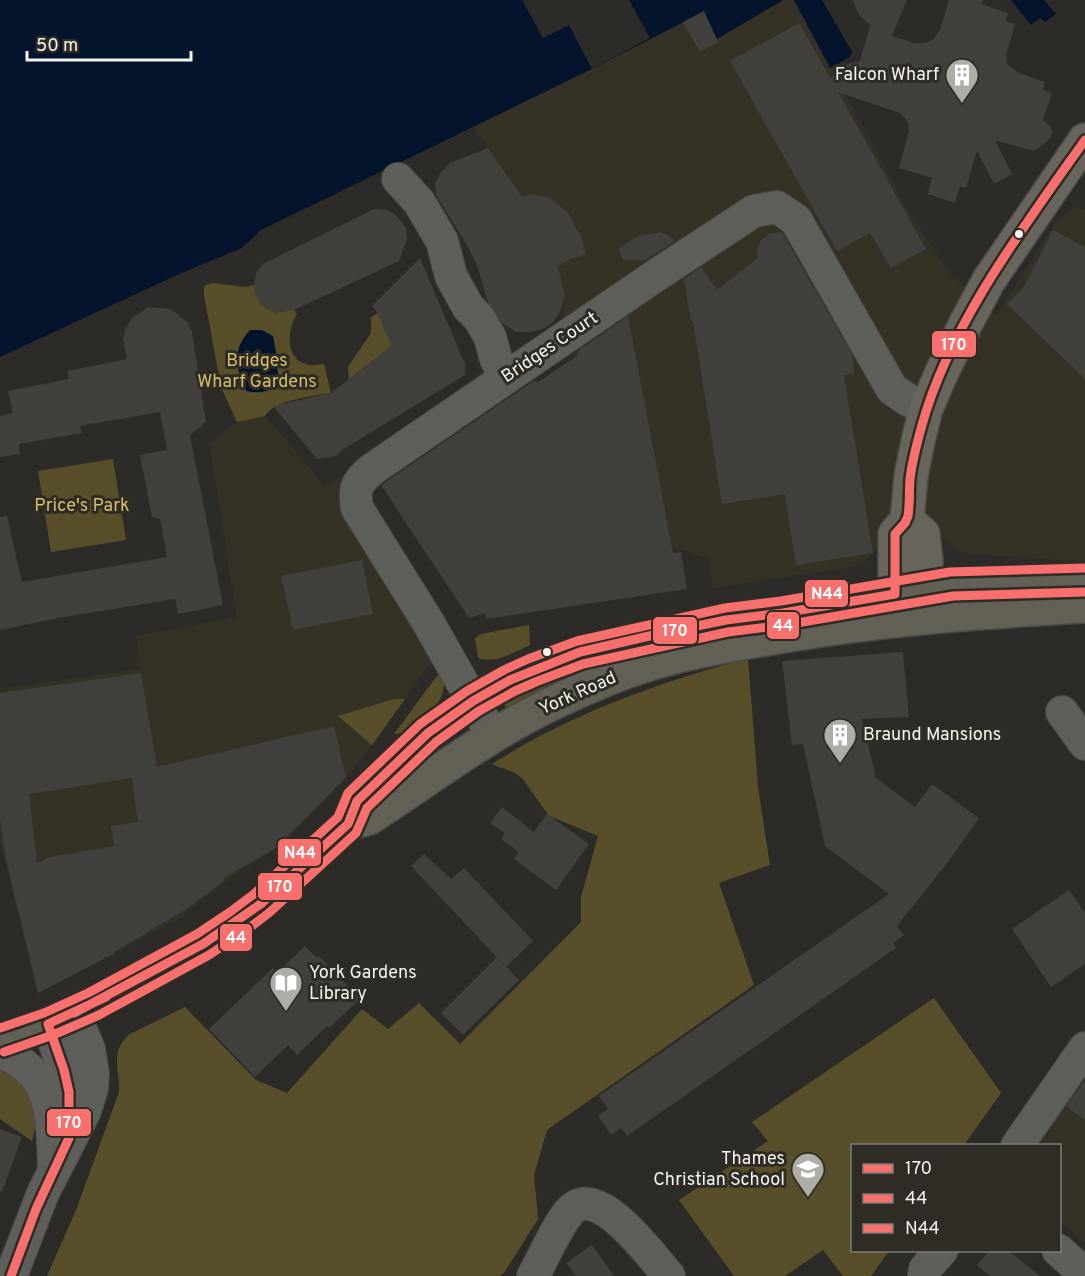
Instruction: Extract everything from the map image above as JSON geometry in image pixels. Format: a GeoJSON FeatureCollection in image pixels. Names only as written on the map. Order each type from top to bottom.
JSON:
{"type":"FeatureCollection","features":[{"type":"Feature","properties":{"kind":"highway","name":"York Road"},"geometry":{"type":"LineString","coordinates":[[0,1041],[61,1018],[203,944],[262,903],[348,825],[369,818],[492,735],[550,704],[603,681],[665,659],[732,644],[847,626],[977,582],[1085,580]]}},
{"type":"Feature","properties":{"kind":"highway","name":"York Road"},"geometry":{"type":"LineString","coordinates":[[348,825],[357,801],[428,733],[473,701],[510,680],[580,652],[726,620],[783,613],[912,605],[1085,606]]}},
{"type":"Feature","properties":{"kind":"main road"},"geometry":{"type":"LineString","coordinates":[[912,605],[926,560],[923,534],[907,520],[911,476],[926,409],[952,351],[989,280],[1085,140]]}},
{"type":"Feature","properties":{"kind":"street"},"geometry":{"type":"LineString","coordinates":[[398,179],[419,202],[442,241],[451,276],[468,307],[490,337],[496,359],[506,378]]}},
{"type":"Feature","properties":{"kind":"street","name":"Bridges Court"},"geometry":{"type":"LineString","coordinates":[[492,735],[428,622],[357,508],[355,492],[359,481],[371,470],[655,276],[754,212],[777,207],[796,220],[892,389],[926,409]]}},
{"type":"Feature","properties":{"kind":"street"},"geometry":{"type":"LineString","coordinates":[[1062,712],[1085,744]]}},
{"type":"Feature","properties":{"kind":"street"},"geometry":{"type":"LineString","coordinates":[[11,1276],[36,1209],[69,1138],[69,1092],[64,1070],[61,1018]]}},
{"type":"Feature","properties":{"kind":"street"},"geometry":{"type":"LineString","coordinates":[[1018,1144],[1085,1048]]}},
{"type":"Feature","properties":{"kind":"street"},"geometry":{"type":"LineString","coordinates":[[0,1052],[21,1061],[36,1076],[44,1089],[52,1117],[54,1170]]}},
{"type":"Feature","properties":{"kind":"street"},"geometry":{"type":"LineString","coordinates":[[533,1276],[571,1209],[580,1203],[589,1202],[614,1215],[669,1276]]}},
{"type":"Feature","properties":{"kind":"street"},"geometry":{"type":"LineString","coordinates":[[1059,1252],[1085,1274]]}},
{"type":"Feature","properties":{"kind":"shaded area"},"geometry":{"type":"Polygon","coordinates":[[[783,0],[794,0],[913,219],[950,273],[996,316],[1058,219],[1076,207],[1085,210],[1085,562],[961,553],[940,536],[939,522],[881,523],[878,549],[859,566],[713,588],[708,559],[680,549],[614,560],[572,346],[375,481],[369,502],[437,654],[349,776],[276,849],[233,876],[178,919],[38,993],[0,841],[0,689],[140,669],[136,636],[237,617],[209,443],[237,422],[265,416],[308,465],[324,488],[562,320],[565,296],[558,267],[502,169],[474,127],[704,11],[717,39],[783,0]]]}},
{"type":"Feature","properties":{"kind":"shaded area"},"geometry":{"type":"Polygon","coordinates":[[[1085,1074],[1085,1243],[1061,1223],[1061,1144],[1039,1144],[1085,1074]]]}},
{"type":"Feature","properties":{"kind":"green space","name":"Bridges Wharf Gardens"},"geometry":{"type":"Polygon","coordinates":[[[212,283],[245,287],[254,285],[262,305],[272,310],[294,310],[297,314],[291,328],[292,351],[302,362],[312,365],[324,364],[331,393],[285,402],[276,406],[265,416],[237,422],[221,387],[204,295],[204,286],[212,283]]]}},
{"type":"Feature","properties":{"kind":"green space"},"geometry":{"type":"Polygon","coordinates":[[[378,313],[392,346],[349,379],[348,367],[371,333],[371,317],[378,313]]]}},
{"type":"Feature","properties":{"kind":"green space","name":"Price's Park"},"geometry":{"type":"Polygon","coordinates":[[[113,459],[126,540],[51,552],[38,471],[113,459]]]}},
{"type":"Feature","properties":{"kind":"green space"},"geometry":{"type":"Polygon","coordinates":[[[529,625],[530,645],[499,658],[478,658],[475,638],[481,634],[529,625]]]}},
{"type":"Feature","properties":{"kind":"green space"},"geometry":{"type":"Polygon","coordinates":[[[643,646],[509,709],[501,703],[557,674],[643,646]]]}},
{"type":"Feature","properties":{"kind":"green space"},"geometry":{"type":"Polygon","coordinates":[[[748,658],[758,787],[770,865],[719,883],[754,985],[547,1130],[534,1175],[538,1219],[504,1273],[499,1276],[47,1276],[76,1210],[119,1092],[118,1054],[124,1040],[130,1034],[185,1007],[256,1080],[287,1093],[362,1009],[388,1029],[419,1003],[460,1044],[581,922],[581,897],[598,836],[549,816],[522,778],[492,764],[554,729],[616,701],[748,658]]]}},
{"type":"Feature","properties":{"kind":"green space"},"geometry":{"type":"Polygon","coordinates":[[[442,669],[443,691],[434,707],[401,733],[394,734],[442,669]]]}},
{"type":"Feature","properties":{"kind":"green space"},"geometry":{"type":"Polygon","coordinates":[[[394,699],[405,699],[372,745],[338,716],[394,699]]]}},
{"type":"Feature","properties":{"kind":"green space"},"geometry":{"type":"Polygon","coordinates":[[[934,998],[1001,1093],[965,1144],[851,1144],[851,1252],[888,1252],[871,1276],[843,1276],[823,1250],[785,1276],[734,1276],[679,1200],[768,1141],[752,1122],[934,998]]]}},
{"type":"Feature","properties":{"kind":"green space"},"geometry":{"type":"Polygon","coordinates":[[[0,1069],[20,1078],[39,1112],[32,1141],[0,1119],[0,1069]]]}},
{"type":"Feature","properties":{"kind":"water"},"geometry":{"type":"Polygon","coordinates":[[[0,0],[783,0],[717,39],[703,12],[592,69],[261,230],[242,248],[179,274],[0,357],[0,0]]]}},
{"type":"Feature","properties":{"kind":"water"},"geometry":{"type":"Polygon","coordinates":[[[794,0],[822,0],[852,52],[850,57],[830,68],[794,0]]]}},
{"type":"Feature","properties":{"kind":"water"},"geometry":{"type":"Polygon","coordinates":[[[1011,0],[1044,0],[1056,14],[1045,22],[1040,18],[1031,25],[1011,0]]]}},
{"type":"Feature","properties":{"kind":"water"},"geometry":{"type":"Polygon","coordinates":[[[250,330],[262,330],[273,336],[279,385],[263,392],[246,391],[238,367],[240,345],[250,330]]]}},
{"type":"Feature","properties":{"kind":"pier"},"geometry":{"type":"Polygon","coordinates":[[[522,0],[629,0],[650,38],[592,69],[569,25],[543,38],[522,0]]]}},
{"type":"Feature","properties":{"kind":"building"},"geometry":{"type":"Polygon","coordinates":[[[852,0],[907,0],[892,36],[914,43],[923,43],[933,40],[940,30],[949,0],[983,0],[982,4],[1008,13],[1005,21],[1015,24],[1006,55],[1007,64],[1019,73],[1045,82],[1043,90],[1052,93],[1043,120],[1051,127],[1050,139],[1034,151],[995,140],[1012,174],[994,184],[977,151],[966,188],[960,186],[955,203],[928,194],[932,178],[899,168],[909,131],[908,122],[900,113],[838,92],[926,249],[891,268],[870,233],[837,251],[730,61],[799,23],[830,78],[848,64],[860,61],[870,25],[859,15],[852,0]]]}},
{"type":"Feature","properties":{"kind":"building"},"geometry":{"type":"Polygon","coordinates":[[[704,11],[718,42],[700,52],[683,22],[704,11]]]}},
{"type":"Feature","properties":{"kind":"building"},"geometry":{"type":"Polygon","coordinates":[[[488,148],[522,197],[532,194],[550,198],[569,214],[580,233],[586,254],[570,259],[558,267],[565,296],[559,314],[551,324],[531,332],[516,332],[503,324],[488,302],[478,268],[468,247],[436,195],[435,184],[440,173],[450,163],[488,148]]]}},
{"type":"Feature","properties":{"kind":"building"},"geometry":{"type":"Polygon","coordinates":[[[374,209],[387,210],[395,214],[406,228],[407,239],[399,261],[294,310],[276,313],[264,307],[256,297],[254,285],[256,273],[263,264],[374,209]]]}},
{"type":"Feature","properties":{"kind":"building"},"geometry":{"type":"Polygon","coordinates":[[[1053,230],[1085,247],[1085,379],[1007,304],[1024,287],[1053,230]]]}},
{"type":"Feature","properties":{"kind":"building"},"geometry":{"type":"Polygon","coordinates":[[[660,232],[668,235],[673,242],[646,260],[623,260],[618,249],[636,237],[660,232]]]}},
{"type":"Feature","properties":{"kind":"building"},"geometry":{"type":"Polygon","coordinates":[[[780,232],[852,354],[854,374],[844,375],[873,553],[796,565],[785,494],[722,504],[693,321],[691,321],[684,279],[701,267],[717,290],[758,258],[757,251],[760,241],[769,234],[780,232]]]}},
{"type":"Feature","properties":{"kind":"building"},"geometry":{"type":"Polygon","coordinates":[[[420,258],[465,364],[465,375],[342,450],[336,456],[317,459],[273,406],[331,393],[392,346],[378,313],[372,306],[420,258]]]}},
{"type":"Feature","properties":{"kind":"building"},"geometry":{"type":"Polygon","coordinates":[[[149,307],[171,309],[188,323],[192,332],[206,422],[190,435],[223,605],[178,614],[175,599],[0,630],[0,517],[7,516],[22,582],[167,557],[160,519],[152,517],[140,455],[167,450],[160,412],[80,426],[82,433],[19,444],[20,454],[0,457],[0,416],[13,413],[8,391],[69,379],[67,371],[127,359],[123,339],[126,328],[132,318],[149,307]]]}},
{"type":"Feature","properties":{"kind":"building"},"geometry":{"type":"Polygon","coordinates":[[[628,316],[673,553],[681,552],[687,589],[486,619],[485,613],[469,618],[381,485],[535,380],[537,383],[578,355],[578,351],[628,316]]]}},
{"type":"Feature","properties":{"kind":"building"},"geometry":{"type":"Polygon","coordinates":[[[362,560],[373,614],[293,630],[281,576],[362,560]]]}},
{"type":"Feature","properties":{"kind":"building"},"geometry":{"type":"Polygon","coordinates":[[[903,652],[909,717],[862,719],[876,778],[915,807],[932,784],[979,818],[948,862],[897,926],[904,935],[893,943],[896,948],[627,1136],[621,1128],[611,1135],[598,1116],[608,1109],[599,1096],[889,894],[825,846],[803,744],[792,745],[782,661],[903,652]]]}},
{"type":"Feature","properties":{"kind":"building"},"geometry":{"type":"Polygon","coordinates":[[[141,673],[157,767],[334,726],[346,777],[277,847],[224,878],[224,881],[185,910],[115,953],[38,993],[6,859],[0,819],[0,693],[141,673]],[[132,778],[29,794],[37,863],[50,857],[114,846],[111,826],[138,822],[132,778]]]}},
{"type":"Feature","properties":{"kind":"building"},"geometry":{"type":"Polygon","coordinates":[[[502,807],[534,832],[547,814],[589,844],[556,890],[514,859],[519,852],[501,839],[505,833],[490,823],[502,807]]]}},
{"type":"Feature","properties":{"kind":"building"},"geometry":{"type":"Polygon","coordinates":[[[424,854],[451,879],[464,868],[533,941],[506,967],[411,866],[424,854]]]}},
{"type":"Feature","properties":{"kind":"building"},"geometry":{"type":"Polygon","coordinates":[[[1069,890],[1085,913],[1085,964],[1051,987],[1012,929],[1069,890]]]}},
{"type":"Feature","properties":{"kind":"building","name":"York Gardens Library"},"geometry":{"type":"Polygon","coordinates":[[[305,946],[317,958],[319,956],[360,999],[297,1055],[288,1045],[255,1077],[209,1029],[273,968],[278,972],[305,946]]]}},
{"type":"Feature","properties":{"kind":"building"},"geometry":{"type":"Polygon","coordinates":[[[497,957],[519,980],[463,1035],[441,1013],[497,957]]]}},
{"type":"Feature","properties":{"kind":"building"},"geometry":{"type":"Polygon","coordinates":[[[1085,1080],[1085,1120],[1066,1106],[1085,1080]]]}},
{"type":"Feature","properties":{"kind":"building"},"geometry":{"type":"Polygon","coordinates":[[[0,1129],[22,1137],[2,1192],[0,1191],[0,1129]]]}},
{"type":"Feature","properties":{"kind":"building"},"geometry":{"type":"Polygon","coordinates":[[[592,1245],[614,1276],[576,1276],[566,1263],[592,1245]]]}},
{"type":"Feature","properties":{"kind":"building"},"geometry":{"type":"Polygon","coordinates":[[[988,1252],[1010,1252],[1040,1276],[990,1276],[977,1265],[988,1252]]]}},
{"type":"Feature","properties":{"kind":"transit line","name":"170"},"geometry":{"type":"LineString","coordinates":[[74,1013],[203,944],[262,903],[348,824],[357,801],[428,733],[473,701],[510,680],[580,652],[658,634],[726,620],[895,594],[895,534],[908,516],[913,459],[935,387],[951,350],[991,276],[1085,140]]}},
{"type":"Feature","properties":{"kind":"transit line","name":"N44"},"geometry":{"type":"LineString","coordinates":[[0,1028],[44,1013],[88,993],[197,934],[230,912],[254,894],[338,817],[348,793],[420,724],[467,691],[528,659],[577,641],[725,608],[781,601],[950,572],[1085,568]]}},
{"type":"Feature","properties":{"kind":"transit line","name":"44"},"geometry":{"type":"LineString","coordinates":[[4,1052],[53,1035],[99,1015],[209,955],[244,932],[270,912],[356,833],[367,808],[436,742],[479,711],[538,681],[583,664],[728,632],[785,625],[953,596],[1085,592]]}},
{"type":"Feature","properties":{"kind":"transit line","name":"170"},"geometry":{"type":"LineString","coordinates":[[11,1276],[36,1209],[69,1138],[69,1092],[48,1024],[106,997]]}},
{"type":"Feature","properties":{"kind":"place","name":"Falcon Wharf"},"geometry":{"type":"Point","coordinates":[962,104]}},
{"type":"Feature","properties":{"kind":"place","name":"Braund Mansions"},"geometry":{"type":"Point","coordinates":[840,764]}},
{"type":"Feature","properties":{"kind":"place","name":"York Gardens Library"},"geometry":{"type":"Point","coordinates":[286,1012]}},
{"type":"Feature","properties":{"kind":"place","name":"Thames Christian School"},"geometry":{"type":"Point","coordinates":[808,1198]}}]}
